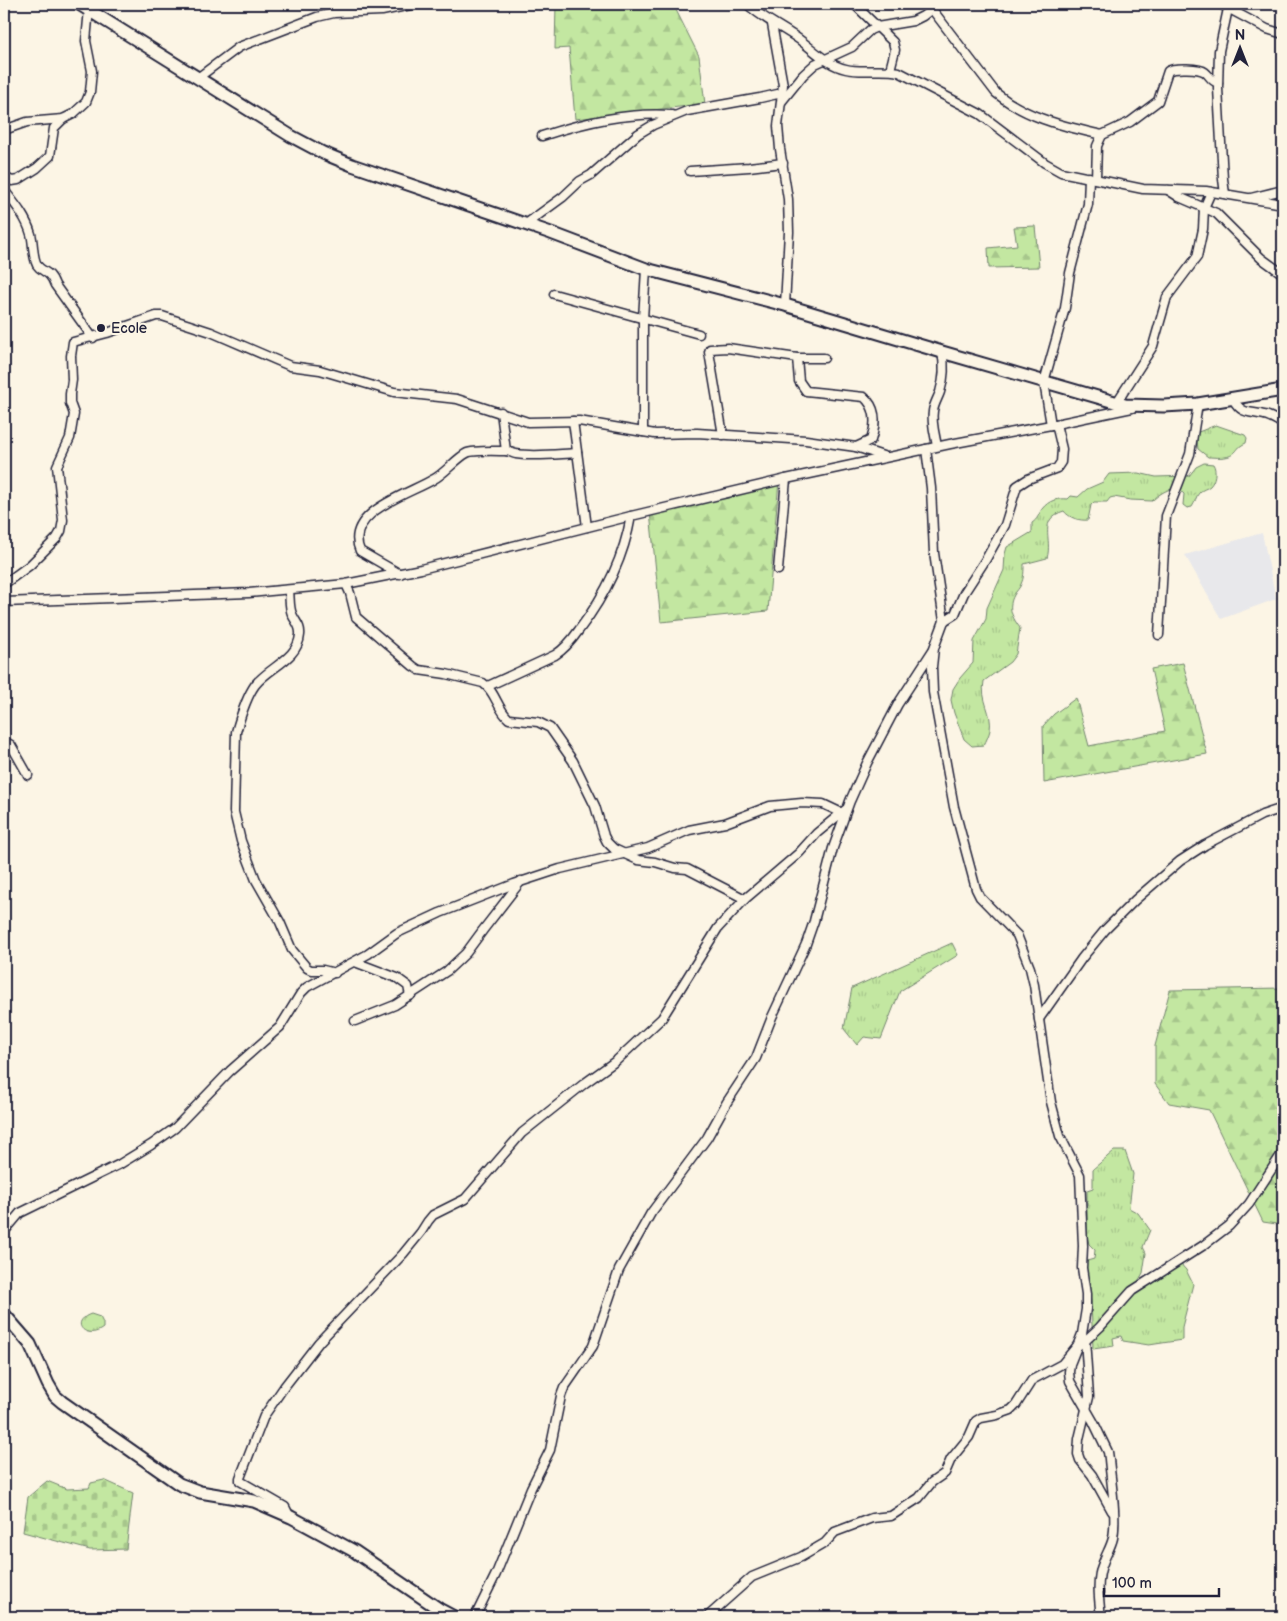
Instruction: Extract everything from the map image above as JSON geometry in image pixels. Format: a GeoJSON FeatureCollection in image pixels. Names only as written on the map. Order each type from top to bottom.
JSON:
{"type":"FeatureCollection","features":[{"type":"Feature","properties":{"kind":"street"},"geometry":{"type":"LineString","coordinates":[[199,77],[239,47],[318,17],[334,13],[382,11],[415,4]]}},
{"type":"Feature","properties":{"kind":"street"},"geometry":{"type":"LineString","coordinates":[[747,4],[772,24],[792,34],[825,59],[845,68],[890,70],[906,75],[980,114],[1056,170],[1143,189],[1211,192],[1283,204]]}},
{"type":"Feature","properties":{"kind":"street"},"geometry":{"type":"LineString","coordinates":[[854,4],[893,42],[895,50],[890,70]]}},
{"type":"Feature","properties":{"kind":"street"},"geometry":{"type":"LineString","coordinates":[[1220,4],[1228,6],[1267,29],[1283,34]]}},
{"type":"Feature","properties":{"kind":"street"},"geometry":{"type":"LineString","coordinates":[[780,104],[815,64],[852,47],[870,30],[877,27],[913,21],[933,5],[991,86],[1003,98],[1024,112],[1048,122],[1102,135],[1130,122],[1158,101],[1166,74],[1171,68],[1204,71],[1212,81],[1218,83]]}},
{"type":"Feature","properties":{"kind":"street"},"geometry":{"type":"LineString","coordinates":[[86,6],[291,136],[352,165],[526,224],[646,269],[785,305],[1044,382],[1117,402],[1141,406]]}},
{"type":"Feature","properties":{"kind":"street"},"geometry":{"type":"LineString","coordinates":[[4,177],[18,180],[37,168],[50,156],[54,128],[86,102],[90,92],[92,71],[86,41],[86,6]]}},
{"type":"Feature","properties":{"kind":"street"},"geometry":{"type":"LineString","coordinates":[[1226,194],[1223,179],[1218,83],[1219,51],[1228,6]]}},
{"type":"Feature","properties":{"kind":"street"},"geometry":{"type":"LineString","coordinates":[[772,24],[783,84],[778,126],[788,200],[789,232],[785,305]]}},
{"type":"Feature","properties":{"kind":"street"},"geometry":{"type":"LineString","coordinates":[[526,224],[563,197],[580,181],[591,175],[638,134],[653,125],[687,111],[782,93]]}},
{"type":"Feature","properties":{"kind":"street"},"geometry":{"type":"LineString","coordinates":[[542,136],[582,124],[622,116],[675,115]]}},
{"type":"Feature","properties":{"kind":"street"},"geometry":{"type":"LineString","coordinates":[[4,130],[26,122],[63,119]]}},
{"type":"Feature","properties":{"kind":"street"},"geometry":{"type":"LineString","coordinates":[[944,621],[955,614],[964,593],[1001,533],[1017,486],[1028,479],[1057,468],[1061,462],[1062,449],[1044,382],[1065,308],[1070,273],[1088,204],[1097,146],[1102,135]]}},
{"type":"Feature","properties":{"kind":"street"},"geometry":{"type":"LineString","coordinates":[[690,171],[749,167],[783,162]]}},
{"type":"Feature","properties":{"kind":"street"},"geometry":{"type":"LineString","coordinates":[[4,190],[24,216],[32,236],[33,255],[37,264],[52,276],[55,285],[92,338]]}},
{"type":"Feature","properties":{"kind":"street"},"geometry":{"type":"LineString","coordinates":[[1168,190],[1179,197],[1216,213],[1261,258],[1283,274]]}},
{"type":"Feature","properties":{"kind":"street"},"geometry":{"type":"LineString","coordinates":[[1249,198],[1283,190]]}},
{"type":"Feature","properties":{"kind":"street"},"geometry":{"type":"LineString","coordinates":[[1117,402],[1153,346],[1167,297],[1196,257],[1203,229],[1204,208],[1211,192]]}},
{"type":"Feature","properties":{"kind":"street"},"geometry":{"type":"LineString","coordinates":[[643,432],[643,319],[646,269]]}},
{"type":"Feature","properties":{"kind":"street"},"geometry":{"type":"LineString","coordinates":[[554,294],[699,334]]}},
{"type":"Feature","properties":{"kind":"street"},"geometry":{"type":"LineString","coordinates":[[4,584],[30,565],[58,538],[61,531],[63,520],[57,466],[70,438],[74,414],[70,402],[72,344],[75,341],[92,338],[156,316],[162,316],[211,332],[290,366],[320,370],[394,392],[457,399],[528,422],[573,421],[655,434],[697,433],[806,440],[856,447],[886,457]]}},
{"type":"Feature","properties":{"kind":"street"},"geometry":{"type":"LineString","coordinates":[[723,435],[710,349],[728,348],[797,358],[824,358]]}},
{"type":"Feature","properties":{"kind":"street"},"geometry":{"type":"LineString","coordinates":[[937,446],[932,417],[943,379],[944,362],[942,352]]}},
{"type":"Feature","properties":{"kind":"street"},"geometry":{"type":"LineString","coordinates":[[797,358],[799,381],[806,391],[864,397],[869,401],[874,413],[875,428],[871,440],[856,447]]}},
{"type":"Feature","properties":{"kind":"street"},"geometry":{"type":"LineString","coordinates":[[4,602],[249,593],[346,584],[400,574],[786,479],[937,446],[1054,425],[1141,406],[1198,404],[1283,390]]}},
{"type":"Feature","properties":{"kind":"street"},"geometry":{"type":"LineString","coordinates":[[1233,399],[1239,408],[1247,412],[1266,415],[1283,424]]}},
{"type":"Feature","properties":{"kind":"street"},"geometry":{"type":"LineString","coordinates":[[1159,634],[1166,516],[1190,454],[1198,404]]}},
{"type":"Feature","properties":{"kind":"street"},"geometry":{"type":"LineString","coordinates":[[501,412],[506,451]]}},
{"type":"Feature","properties":{"kind":"street"},"geometry":{"type":"LineString","coordinates":[[573,421],[587,527]]}},
{"type":"Feature","properties":{"kind":"street"},"geometry":{"type":"LineString","coordinates":[[475,1617],[496,1574],[531,1488],[550,1450],[564,1388],[593,1346],[619,1270],[651,1213],[707,1138],[726,1102],[756,1058],[814,922],[844,811],[898,704],[934,648],[944,621],[934,553],[931,488],[926,449]]}},
{"type":"Feature","properties":{"kind":"street"},"geometry":{"type":"LineString","coordinates":[[400,574],[360,551],[357,535],[362,521],[397,497],[436,478],[467,453],[506,451],[515,454],[552,455],[577,452]]}},
{"type":"Feature","properties":{"kind":"street"},"geometry":{"type":"LineString","coordinates":[[778,570],[786,479]]}},
{"type":"Feature","properties":{"kind":"street"},"geometry":{"type":"LineString","coordinates":[[488,686],[555,655],[570,642],[604,593],[620,555],[631,516]]}},
{"type":"Feature","properties":{"kind":"street"},"geometry":{"type":"LineString","coordinates":[[346,584],[356,617],[413,666],[419,670],[473,679],[488,686],[502,711],[509,719],[538,722],[550,728],[573,761],[595,806],[607,842],[614,849],[638,860],[686,869],[745,900]]}},
{"type":"Feature","properties":{"kind":"street"},"geometry":{"type":"LineString","coordinates":[[289,590],[291,611],[300,629],[298,647],[254,687],[239,722],[236,732],[234,812],[241,841],[256,880],[280,922],[292,950],[307,968],[335,973]]}},
{"type":"Feature","properties":{"kind":"street"},"geometry":{"type":"LineString","coordinates":[[934,648],[932,667],[933,692],[954,807],[976,889],[980,897],[1017,935],[1030,968],[1051,1102],[1060,1136],[1080,1175],[1082,1268],[1086,1294],[1085,1341],[1089,1397],[1079,1439],[1078,1454],[1113,1513]]}},
{"type":"Feature","properties":{"kind":"street"},"geometry":{"type":"LineString","coordinates":[[4,741],[11,745],[28,774]]}},
{"type":"Feature","properties":{"kind":"street"},"geometry":{"type":"LineString","coordinates":[[4,1232],[20,1213],[120,1164],[175,1128],[230,1071],[280,1027],[301,993],[307,987],[355,962],[397,933],[440,913],[521,881],[560,868],[648,848],[689,830],[725,823],[770,806],[802,803],[823,804],[844,811]]}},
{"type":"Feature","properties":{"kind":"street"},"geometry":{"type":"LineString","coordinates":[[1039,1019],[1082,958],[1105,930],[1135,900],[1180,861],[1205,845],[1262,816],[1283,808]]}},
{"type":"Feature","properties":{"kind":"street"},"geometry":{"type":"LineString","coordinates":[[290,1517],[285,1507],[240,1480],[264,1416],[319,1342],[348,1309],[403,1254],[433,1215],[465,1199],[522,1133],[584,1083],[617,1060],[662,1018],[718,928],[745,900],[799,853],[817,833],[844,811]]}},
{"type":"Feature","properties":{"kind":"street"},"geometry":{"type":"LineString","coordinates":[[355,1022],[395,1005],[447,972],[466,953],[521,881]]}},
{"type":"Feature","properties":{"kind":"street"},"geometry":{"type":"LineString","coordinates":[[355,962],[397,978],[408,986],[410,996]]}},
{"type":"Feature","properties":{"kind":"street"},"geometry":{"type":"LineString","coordinates":[[707,1617],[752,1578],[801,1557],[825,1543],[835,1532],[872,1518],[891,1516],[919,1498],[932,1482],[945,1473],[951,1459],[969,1436],[976,1421],[1011,1410],[1032,1380],[1062,1364],[1077,1346],[1085,1341],[1132,1291],[1204,1245],[1229,1226],[1249,1204],[1283,1152]]}},
{"type":"Feature","properties":{"kind":"street"},"geometry":{"type":"LineString","coordinates":[[1086,1309],[1082,1334],[1068,1372],[1070,1380],[1108,1452],[1113,1538],[1100,1574],[1099,1602],[1101,1617]]}},
{"type":"Feature","properties":{"kind":"street"},"geometry":{"type":"LineString","coordinates":[[4,1314],[30,1344],[55,1396],[179,1484],[200,1492],[254,1501],[290,1517],[354,1552],[454,1617]]}},
{"type":"Feature","properties":{"kind":"shaded area"},"geometry":{"type":"Polygon","coordinates":[[[1262,533],[1276,599],[1221,619],[1185,555],[1262,533]]]}},
{"type":"Feature","properties":{"kind":"green space"},"geometry":{"type":"Polygon","coordinates":[[[556,4],[673,4],[699,56],[705,104],[575,119],[569,48],[555,49],[556,4]]]}},
{"type":"Feature","properties":{"kind":"green space"},"geometry":{"type":"Polygon","coordinates":[[[1035,226],[1039,267],[989,268],[988,248],[1017,245],[1014,227],[1035,226]]]}},
{"type":"Feature","properties":{"kind":"green space"},"geometry":{"type":"Polygon","coordinates":[[[1216,425],[1245,435],[1247,438],[1246,443],[1228,457],[1208,457],[1198,449],[1196,433],[1216,425]]]}},
{"type":"Feature","properties":{"kind":"green space"},"geometry":{"type":"Polygon","coordinates":[[[1204,463],[1213,464],[1215,469],[1214,478],[1210,486],[1198,494],[1192,507],[1187,508],[1183,505],[1184,494],[1176,489],[1172,489],[1163,492],[1152,501],[1114,497],[1110,498],[1107,502],[1094,502],[1091,505],[1088,520],[1069,516],[1064,511],[1051,519],[1048,524],[1047,558],[1024,564],[1022,582],[1012,600],[1011,612],[1020,628],[1016,654],[1010,662],[984,681],[984,695],[990,718],[989,734],[984,745],[972,746],[964,739],[951,700],[953,689],[973,663],[974,641],[986,619],[987,608],[1004,570],[1007,547],[1032,532],[1032,523],[1048,504],[1057,499],[1068,499],[1071,496],[1078,497],[1087,489],[1103,482],[1109,474],[1138,473],[1156,477],[1189,476],[1196,467],[1204,463]]]}},
{"type":"Feature","properties":{"kind":"green space"},"geometry":{"type":"Polygon","coordinates":[[[779,480],[768,611],[661,622],[650,512],[779,480]]]}},
{"type":"Feature","properties":{"kind":"green space"},"geometry":{"type":"Polygon","coordinates":[[[1183,663],[1207,754],[1044,783],[1043,726],[1054,714],[1076,698],[1089,746],[1165,731],[1151,669],[1183,663]]]}},
{"type":"Feature","properties":{"kind":"green space"},"geometry":{"type":"Polygon","coordinates":[[[952,943],[958,955],[900,991],[881,1039],[864,1037],[857,1045],[844,1029],[852,988],[952,943]]]}},
{"type":"Feature","properties":{"kind":"green space"},"geometry":{"type":"Polygon","coordinates":[[[1283,988],[1283,1225],[1263,1222],[1209,1110],[1169,1103],[1155,1084],[1155,1046],[1170,990],[1283,988]]]}},
{"type":"Feature","properties":{"kind":"green space"},"geometry":{"type":"Polygon","coordinates":[[[1114,1151],[1125,1151],[1133,1174],[1129,1208],[1138,1213],[1150,1230],[1143,1247],[1146,1253],[1143,1273],[1133,1290],[1178,1261],[1186,1270],[1193,1284],[1182,1327],[1182,1340],[1149,1345],[1123,1341],[1121,1336],[1113,1338],[1114,1346],[1093,1349],[1091,1302],[1086,1266],[1087,1261],[1094,1259],[1095,1250],[1089,1244],[1087,1236],[1087,1190],[1093,1188],[1093,1169],[1114,1151]]]}},
{"type":"Feature","properties":{"kind":"green space"},"geometry":{"type":"Polygon","coordinates":[[[91,1314],[100,1317],[103,1328],[91,1332],[82,1329],[81,1321],[84,1317],[91,1314]]]}},
{"type":"Feature","properties":{"kind":"green space"},"geometry":{"type":"Polygon","coordinates":[[[104,1480],[133,1493],[126,1549],[90,1550],[23,1532],[28,1497],[47,1481],[67,1489],[89,1488],[91,1483],[104,1480]]]}},
{"type":"Feature","properties":{"kind":"place","name":"Ecole"},"geometry":{"type":"Point","coordinates":[101,328]}}]}
